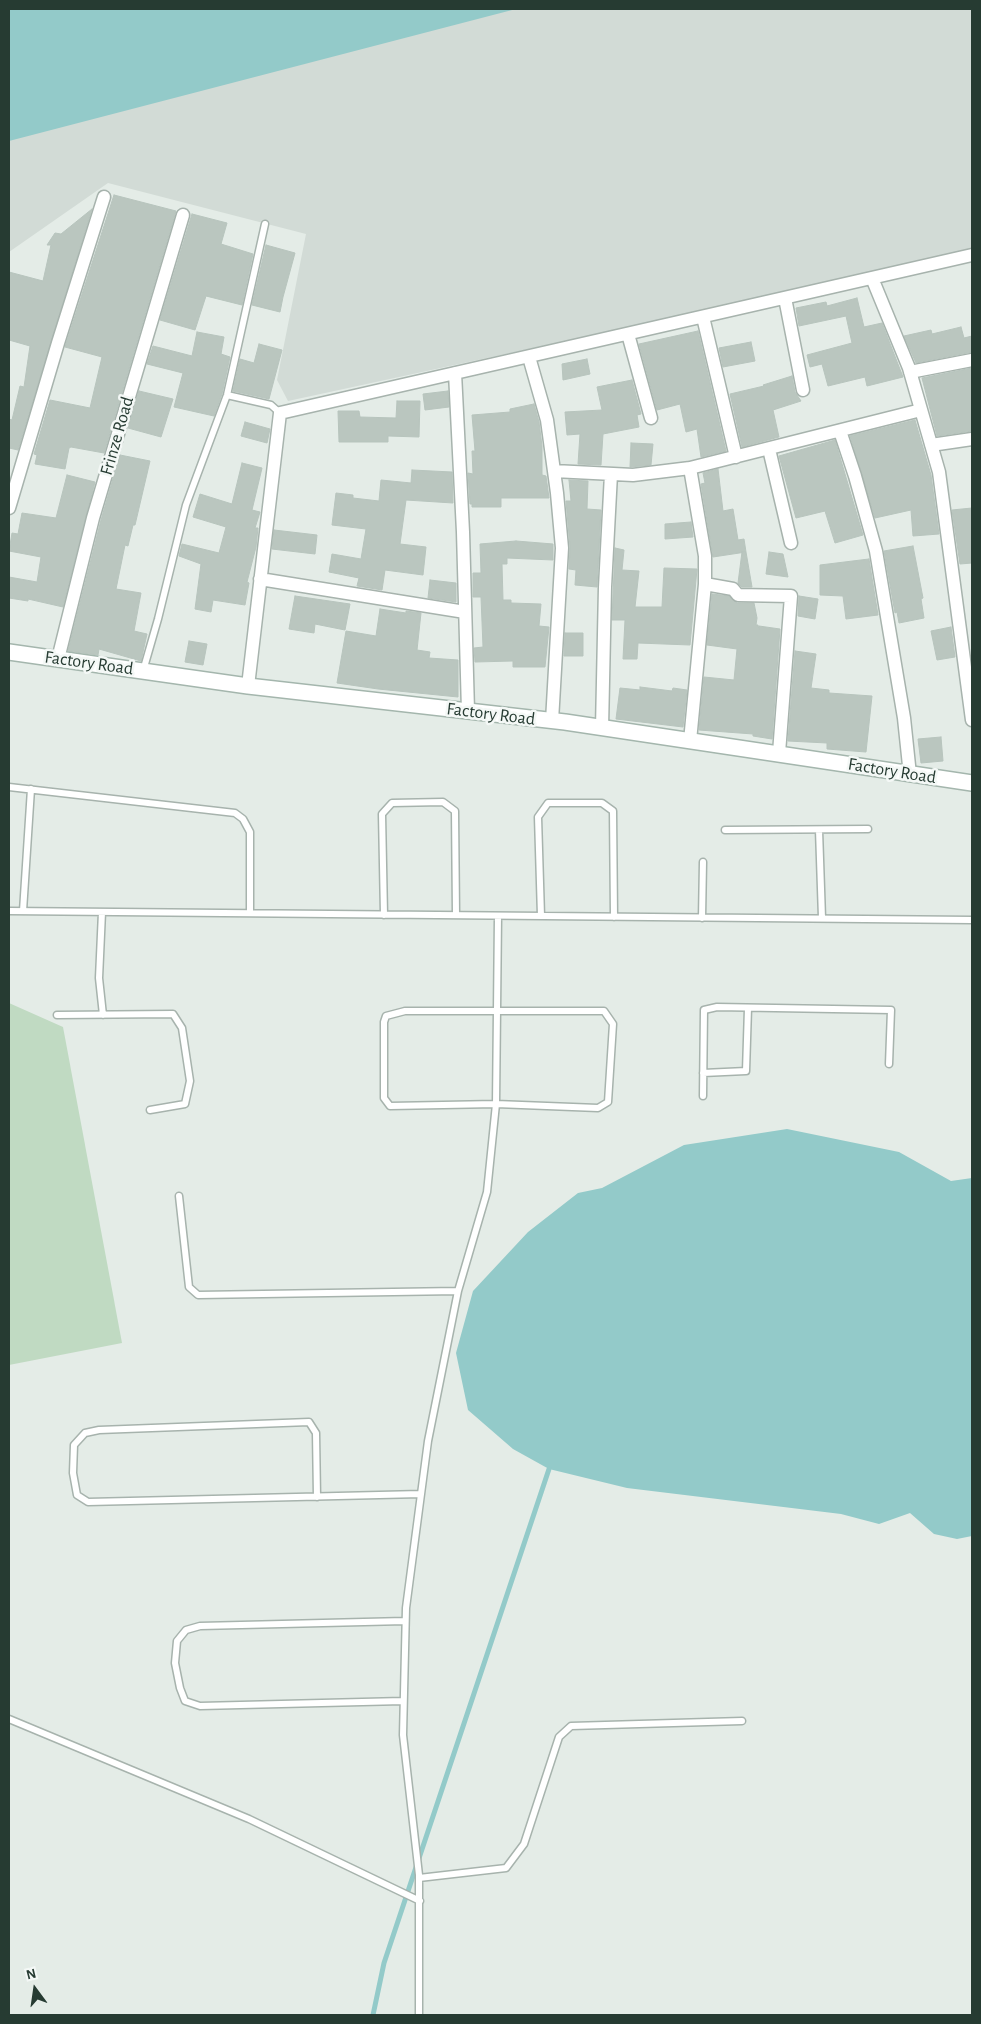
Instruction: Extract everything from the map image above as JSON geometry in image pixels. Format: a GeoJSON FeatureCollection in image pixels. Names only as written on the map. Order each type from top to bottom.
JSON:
{"type":"FeatureCollection","features":[{"type":"Feature","properties":{"kind":"street"},"geometry":{"type":"LineString","coordinates":[[9,508],[58,342],[104,197]]}},
{"type":"Feature","properties":{"kind":"street","name":"Frinze Road"},"geometry":{"type":"LineString","coordinates":[[58,659],[93,518],[183,215]]}},
{"type":"Feature","properties":{"kind":"street"},"geometry":{"type":"LineString","coordinates":[[248,686],[280,413],[972,255]]}},
{"type":"Feature","properties":{"kind":"street"},"geometry":{"type":"LineString","coordinates":[[872,278],[910,372],[939,472],[972,720]]}},
{"type":"Feature","properties":{"kind":"street"},"geometry":{"type":"LineString","coordinates":[[784,298],[803,390]]}},
{"type":"Feature","properties":{"kind":"street"},"geometry":{"type":"LineString","coordinates":[[703,317],[736,457]]}},
{"type":"Feature","properties":{"kind":"street"},"geometry":{"type":"LineString","coordinates":[[628,334],[651,418]]}},
{"type":"Feature","properties":{"kind":"street"},"geometry":{"type":"LineString","coordinates":[[529,356],[547,420],[562,548],[552,721]]}},
{"type":"Feature","properties":{"kind":"street"},"geometry":{"type":"LineString","coordinates":[[910,372],[972,360]]}},
{"type":"Feature","properties":{"kind":"street"},"geometry":{"type":"LineString","coordinates":[[455,373],[463,532],[468,711]]}},
{"type":"Feature","properties":{"kind":"street"},"geometry":{"type":"LineString","coordinates":[[554,471],[633,475],[690,468],[921,410]]}},
{"type":"Feature","properties":{"kind":"street"},"geometry":{"type":"LineString","coordinates":[[840,431],[876,551],[904,718],[910,775]]}},
{"type":"Feature","properties":{"kind":"street"},"geometry":{"type":"LineString","coordinates":[[931,445],[972,439]]}},
{"type":"Feature","properties":{"kind":"street"},"geometry":{"type":"LineString","coordinates":[[769,449],[790,544]]}},
{"type":"Feature","properties":{"kind":"street"},"geometry":{"type":"LineString","coordinates":[[690,468],[705,556],[705,584],[690,742]]}},
{"type":"Feature","properties":{"kind":"street"},"geometry":{"type":"LineString","coordinates":[[602,728],[605,587],[611,474]]}},
{"type":"Feature","properties":{"kind":"street"},"geometry":{"type":"LineString","coordinates":[[260,579],[465,612]]}},
{"type":"Feature","properties":{"kind":"street"},"geometry":{"type":"LineString","coordinates":[[705,584],[734,589],[738,595],[791,596],[779,753]]}},
{"type":"Feature","properties":{"kind":"street","name":"Factory Road"},"geometry":{"type":"LineString","coordinates":[[9,652],[248,686],[552,721],[972,783]]}},
{"type":"Feature","properties":{"kind":"lane"},"geometry":{"type":"LineString","coordinates":[[143,671],[186,505],[227,395],[265,224]]}},
{"type":"Feature","properties":{"kind":"lane"},"geometry":{"type":"LineString","coordinates":[[227,395],[271,405],[280,413]]}},
{"type":"Feature","properties":{"kind":"lane"},"geometry":{"type":"LineString","coordinates":[[9,787],[235,813],[244,819],[250,832],[250,913]]}},
{"type":"Feature","properties":{"kind":"lane"},"geometry":{"type":"LineString","coordinates":[[23,911],[31,789]]}},
{"type":"Feature","properties":{"kind":"lane"},"geometry":{"type":"LineString","coordinates":[[384,915],[382,814],[392,803],[443,802],[455,810],[456,915]]}},
{"type":"Feature","properties":{"kind":"lane"},"geometry":{"type":"LineString","coordinates":[[541,916],[538,817],[548,803],[602,803],[613,811],[614,917]]}},
{"type":"Feature","properties":{"kind":"lane"},"geometry":{"type":"LineString","coordinates":[[725,830],[868,829]]}},
{"type":"Feature","properties":{"kind":"lane"},"geometry":{"type":"LineString","coordinates":[[819,830],[822,918]]}},
{"type":"Feature","properties":{"kind":"lane"},"geometry":{"type":"LineString","coordinates":[[702,918],[703,862]]}},
{"type":"Feature","properties":{"kind":"lane"},"geometry":{"type":"LineString","coordinates":[[9,911],[972,920]]}},
{"type":"Feature","properties":{"kind":"lane"},"geometry":{"type":"LineString","coordinates":[[102,912],[100,978],[103,1015]]}},
{"type":"Feature","properties":{"kind":"lane"},"geometry":{"type":"LineString","coordinates":[[419,2015],[416,1899],[419,1875],[403,1735],[405,1621],[428,1442],[458,1291],[487,1192],[496,1104],[498,916]]}},
{"type":"Feature","properties":{"kind":"lane"},"geometry":{"type":"LineString","coordinates":[[703,1096],[704,1010],[717,1007],[892,1010],[889,1064]]}},
{"type":"Feature","properties":{"kind":"lane"},"geometry":{"type":"LineString","coordinates":[[704,1073],[746,1071],[748,1008]]}},
{"type":"Feature","properties":{"kind":"lane"},"geometry":{"type":"LineString","coordinates":[[405,1011],[497,1012],[604,1012],[613,1024],[608,1102],[598,1108],[496,1104],[390,1106],[384,1098],[384,1022],[386,1016],[405,1011]]}},
{"type":"Feature","properties":{"kind":"lane"},"geometry":{"type":"LineString","coordinates":[[58,1015],[173,1014],[182,1028],[190,1082],[185,1104],[150,1110]]}},
{"type":"Feature","properties":{"kind":"lane"},"geometry":{"type":"LineString","coordinates":[[179,1196],[189,1287],[198,1295],[458,1291]]}},
{"type":"Feature","properties":{"kind":"lane"},"geometry":{"type":"LineString","coordinates":[[317,1496],[316,1433],[309,1422],[99,1430],[84,1433],[74,1445],[73,1473],[77,1495],[88,1502],[421,1494]]}},
{"type":"Feature","properties":{"kind":"lane"},"geometry":{"type":"LineString","coordinates":[[403,1701],[200,1706],[185,1701],[180,1688],[175,1663],[177,1641],[186,1630],[200,1626],[405,1621]]}},
{"type":"Feature","properties":{"kind":"lane"},"geometry":{"type":"LineString","coordinates":[[9,1719],[249,1818],[416,1899]]}},
{"type":"Feature","properties":{"kind":"lane"},"geometry":{"type":"LineString","coordinates":[[419,1875],[506,1868],[524,1844],[559,1737],[571,1726],[742,1721]]}},
{"type":"Feature","properties":{"kind":"shaded area"},"geometry":{"type":"Polygon","coordinates":[[[9,9],[972,9],[972,248],[927,261],[732,305],[288,401],[277,380],[306,234],[108,183],[9,252],[9,9]]]}},
{"type":"Feature","properties":{"kind":"green space"},"geometry":{"type":"Polygon","coordinates":[[[9,1003],[63,1027],[122,1343],[9,1365],[9,1003]]]}},
{"type":"Feature","properties":{"kind":"water"},"geometry":{"type":"Polygon","coordinates":[[[9,9],[516,9],[9,141],[9,9]]]}},
{"type":"Feature","properties":{"kind":"water"},"geometry":{"type":"Polygon","coordinates":[[[787,1129],[899,1152],[951,1181],[972,1178],[972,1536],[957,1539],[934,1534],[910,1513],[879,1524],[841,1514],[627,1488],[549,1469],[513,1449],[468,1410],[456,1353],[473,1291],[528,1232],[578,1193],[602,1188],[684,1145],[787,1129]]]}},
{"type":"Feature","properties":{"kind":"building"},"geometry":{"type":"Polygon","coordinates":[[[114,195],[176,211],[104,453],[71,447],[69,448],[65,469],[35,464],[37,455],[34,454],[50,400],[90,408],[102,357],[65,347],[114,195]]]}},
{"type":"Feature","properties":{"kind":"building"},"geometry":{"type":"Polygon","coordinates":[[[92,209],[18,450],[9,448],[9,419],[12,420],[20,386],[24,387],[30,346],[9,340],[9,272],[43,281],[51,245],[47,245],[55,233],[61,234],[92,209]]]}},
{"type":"Feature","properties":{"kind":"building"},"geometry":{"type":"Polygon","coordinates":[[[192,214],[227,223],[221,244],[253,254],[242,305],[206,296],[195,330],[160,320],[192,214]]]}},
{"type":"Feature","properties":{"kind":"building"},"geometry":{"type":"Polygon","coordinates":[[[266,245],[295,253],[280,312],[252,305],[266,245]]]}},
{"type":"Feature","properties":{"kind":"building"},"geometry":{"type":"Polygon","coordinates":[[[857,298],[864,327],[882,323],[903,377],[867,386],[865,377],[828,386],[822,364],[810,367],[807,355],[852,343],[846,316],[799,326],[796,308],[826,302],[827,306],[857,298]]]}},
{"type":"Feature","properties":{"kind":"building"},"geometry":{"type":"Polygon","coordinates":[[[961,327],[964,338],[972,336],[972,352],[916,363],[904,336],[931,330],[932,334],[961,327]]]}},
{"type":"Feature","properties":{"kind":"building"},"geometry":{"type":"Polygon","coordinates":[[[698,331],[726,451],[701,457],[697,429],[686,432],[680,404],[657,410],[639,344],[698,331]]]}},
{"type":"Feature","properties":{"kind":"building"},"geometry":{"type":"Polygon","coordinates":[[[197,332],[224,337],[221,354],[230,357],[222,394],[214,416],[174,407],[183,373],[147,364],[153,346],[192,356],[197,332]]]}},
{"type":"Feature","properties":{"kind":"building"},"geometry":{"type":"Polygon","coordinates":[[[751,342],[755,361],[723,367],[719,348],[751,342]]]}},
{"type":"Feature","properties":{"kind":"building"},"geometry":{"type":"Polygon","coordinates":[[[259,344],[282,350],[269,399],[233,391],[240,359],[254,363],[259,344]]]}},
{"type":"Feature","properties":{"kind":"building"},"geometry":{"type":"Polygon","coordinates":[[[587,359],[590,374],[563,380],[562,364],[587,359]]]}},
{"type":"Feature","properties":{"kind":"building"},"geometry":{"type":"Polygon","coordinates":[[[972,368],[972,431],[937,436],[922,378],[972,368]]]}},
{"type":"Feature","properties":{"kind":"building"},"geometry":{"type":"Polygon","coordinates":[[[792,376],[795,392],[801,401],[773,410],[779,437],[742,447],[730,394],[764,386],[792,376]]]}},
{"type":"Feature","properties":{"kind":"building"},"geometry":{"type":"Polygon","coordinates":[[[632,380],[641,414],[637,415],[639,427],[603,434],[601,465],[578,464],[580,434],[567,435],[565,412],[602,410],[597,387],[632,380]]]}},
{"type":"Feature","properties":{"kind":"building"},"geometry":{"type":"Polygon","coordinates":[[[139,391],[173,399],[161,437],[128,428],[139,391]]]}},
{"type":"Feature","properties":{"kind":"building"},"geometry":{"type":"Polygon","coordinates":[[[448,391],[449,407],[425,410],[423,394],[448,391]]]}},
{"type":"Feature","properties":{"kind":"building"},"geometry":{"type":"Polygon","coordinates":[[[397,401],[420,401],[419,437],[388,436],[388,442],[339,442],[338,411],[359,411],[360,417],[396,418],[397,401]]]}},
{"type":"Feature","properties":{"kind":"building"},"geometry":{"type":"Polygon","coordinates":[[[534,404],[539,422],[542,446],[542,475],[546,476],[549,498],[501,498],[501,507],[472,507],[472,504],[470,504],[468,473],[473,474],[472,451],[475,451],[472,415],[510,412],[510,409],[534,404]]]}},
{"type":"Feature","properties":{"kind":"building"},"geometry":{"type":"Polygon","coordinates":[[[915,420],[931,475],[939,534],[913,536],[911,510],[875,518],[850,436],[915,420]]]}},
{"type":"Feature","properties":{"kind":"building"},"geometry":{"type":"Polygon","coordinates":[[[245,422],[270,429],[267,443],[241,436],[245,422]]]}},
{"type":"Feature","properties":{"kind":"building"},"geometry":{"type":"Polygon","coordinates":[[[835,440],[863,535],[835,543],[825,511],[796,518],[779,456],[835,440]]]}},
{"type":"Feature","properties":{"kind":"building"},"geometry":{"type":"Polygon","coordinates":[[[631,443],[653,444],[651,465],[630,467],[631,443]]]}},
{"type":"Feature","properties":{"kind":"building"},"geometry":{"type":"Polygon","coordinates":[[[120,455],[150,461],[135,525],[133,525],[128,546],[125,545],[116,589],[141,593],[134,631],[147,634],[141,661],[99,649],[98,655],[68,651],[101,520],[120,455]]]}},
{"type":"Feature","properties":{"kind":"building"},"geometry":{"type":"Polygon","coordinates":[[[242,463],[262,468],[252,510],[260,512],[255,528],[258,528],[256,547],[247,582],[249,583],[245,605],[213,600],[211,612],[195,609],[201,564],[179,556],[182,544],[219,553],[226,527],[193,517],[200,494],[232,504],[242,463]]]}},
{"type":"Feature","properties":{"kind":"building"},"geometry":{"type":"Polygon","coordinates":[[[718,469],[723,511],[733,509],[738,540],[744,539],[746,552],[713,557],[701,484],[705,483],[703,473],[718,469]]]}},
{"type":"Feature","properties":{"kind":"building"},"geometry":{"type":"Polygon","coordinates":[[[412,470],[452,472],[453,503],[406,500],[400,544],[426,547],[423,575],[385,570],[382,590],[357,586],[359,578],[329,572],[332,554],[361,559],[366,529],[332,525],[336,493],[353,495],[353,498],[379,501],[381,480],[411,483],[412,470]]]}},
{"type":"Feature","properties":{"kind":"building"},"geometry":{"type":"Polygon","coordinates":[[[67,475],[95,482],[63,607],[28,599],[28,601],[9,598],[9,577],[37,582],[41,557],[9,551],[12,533],[18,534],[22,513],[56,518],[67,475]]]}},
{"type":"Feature","properties":{"kind":"building"},"geometry":{"type":"Polygon","coordinates":[[[569,480],[588,481],[587,509],[601,510],[597,587],[575,585],[576,570],[569,569],[570,547],[566,501],[571,501],[569,480]]]}},
{"type":"Feature","properties":{"kind":"building"},"geometry":{"type":"Polygon","coordinates":[[[972,508],[972,563],[960,564],[952,510],[972,508]]]}},
{"type":"Feature","properties":{"kind":"building"},"geometry":{"type":"Polygon","coordinates":[[[691,522],[693,537],[665,539],[665,524],[691,522]]]}},
{"type":"Feature","properties":{"kind":"building"},"geometry":{"type":"Polygon","coordinates":[[[274,530],[317,535],[315,554],[272,549],[274,530]]]}},
{"type":"Feature","properties":{"kind":"building"},"geometry":{"type":"Polygon","coordinates":[[[516,541],[553,544],[553,560],[507,558],[507,564],[502,564],[503,600],[511,600],[511,603],[541,604],[539,626],[549,627],[545,667],[513,667],[513,661],[475,662],[474,648],[483,647],[481,597],[473,597],[473,573],[481,573],[480,544],[516,541]]]}},
{"type":"Feature","properties":{"kind":"building"},"geometry":{"type":"Polygon","coordinates":[[[913,546],[923,598],[921,599],[924,618],[899,623],[897,612],[895,613],[884,551],[913,546]]]}},
{"type":"Feature","properties":{"kind":"building"},"geometry":{"type":"Polygon","coordinates":[[[615,548],[624,550],[622,570],[639,571],[635,607],[662,607],[664,568],[697,569],[690,645],[638,643],[637,659],[623,659],[625,620],[612,620],[615,548]]]}},
{"type":"Feature","properties":{"kind":"building"},"geometry":{"type":"Polygon","coordinates":[[[742,552],[746,552],[752,587],[742,587],[738,583],[742,552]]]}},
{"type":"Feature","properties":{"kind":"building"},"geometry":{"type":"Polygon","coordinates":[[[769,552],[783,554],[788,577],[766,574],[769,552]]]}},
{"type":"Feature","properties":{"kind":"building"},"geometry":{"type":"Polygon","coordinates":[[[869,559],[878,615],[846,619],[843,596],[820,595],[820,565],[869,559]]]}},
{"type":"Feature","properties":{"kind":"building"},"geometry":{"type":"Polygon","coordinates":[[[430,580],[456,583],[456,602],[428,598],[430,580]]]}},
{"type":"Feature","properties":{"kind":"building"},"geometry":{"type":"Polygon","coordinates":[[[712,594],[729,596],[737,603],[754,603],[757,618],[756,625],[758,625],[759,630],[759,626],[780,629],[772,739],[753,736],[753,734],[699,730],[704,677],[734,680],[737,649],[707,645],[712,594]]]}},
{"type":"Feature","properties":{"kind":"building"},"geometry":{"type":"Polygon","coordinates":[[[295,596],[350,604],[345,630],[315,624],[314,633],[289,629],[295,596]]]}},
{"type":"Feature","properties":{"kind":"building"},"geometry":{"type":"Polygon","coordinates":[[[799,596],[818,599],[815,619],[798,616],[799,596]]]}},
{"type":"Feature","properties":{"kind":"building"},"geometry":{"type":"Polygon","coordinates":[[[380,609],[421,613],[417,650],[430,652],[429,658],[458,660],[458,697],[337,683],[346,631],[376,636],[380,609]]]}},
{"type":"Feature","properties":{"kind":"building"},"geometry":{"type":"Polygon","coordinates":[[[951,627],[955,657],[937,660],[931,631],[951,627]]]}},
{"type":"Feature","properties":{"kind":"building"},"geometry":{"type":"Polygon","coordinates":[[[565,633],[583,633],[583,656],[564,656],[565,633]]]}},
{"type":"Feature","properties":{"kind":"building"},"geometry":{"type":"Polygon","coordinates":[[[189,641],[207,644],[203,665],[185,662],[189,641]]]}},
{"type":"Feature","properties":{"kind":"building"},"geometry":{"type":"Polygon","coordinates":[[[795,651],[816,654],[811,688],[829,690],[829,693],[872,696],[866,752],[827,749],[827,743],[788,741],[795,651]]]}},
{"type":"Feature","properties":{"kind":"building"},"geometry":{"type":"Polygon","coordinates":[[[640,687],[672,691],[673,688],[687,690],[683,727],[616,719],[620,688],[640,690],[640,687]]]}},
{"type":"Feature","properties":{"kind":"building"},"geometry":{"type":"Polygon","coordinates":[[[941,737],[943,761],[921,763],[918,739],[941,737]]]}},
{"type":"Feature","properties":{"kind":"waterway"},"geometry":{"type":"LineString","coordinates":[[373,2015],[384,1963],[549,1469]]}}]}
